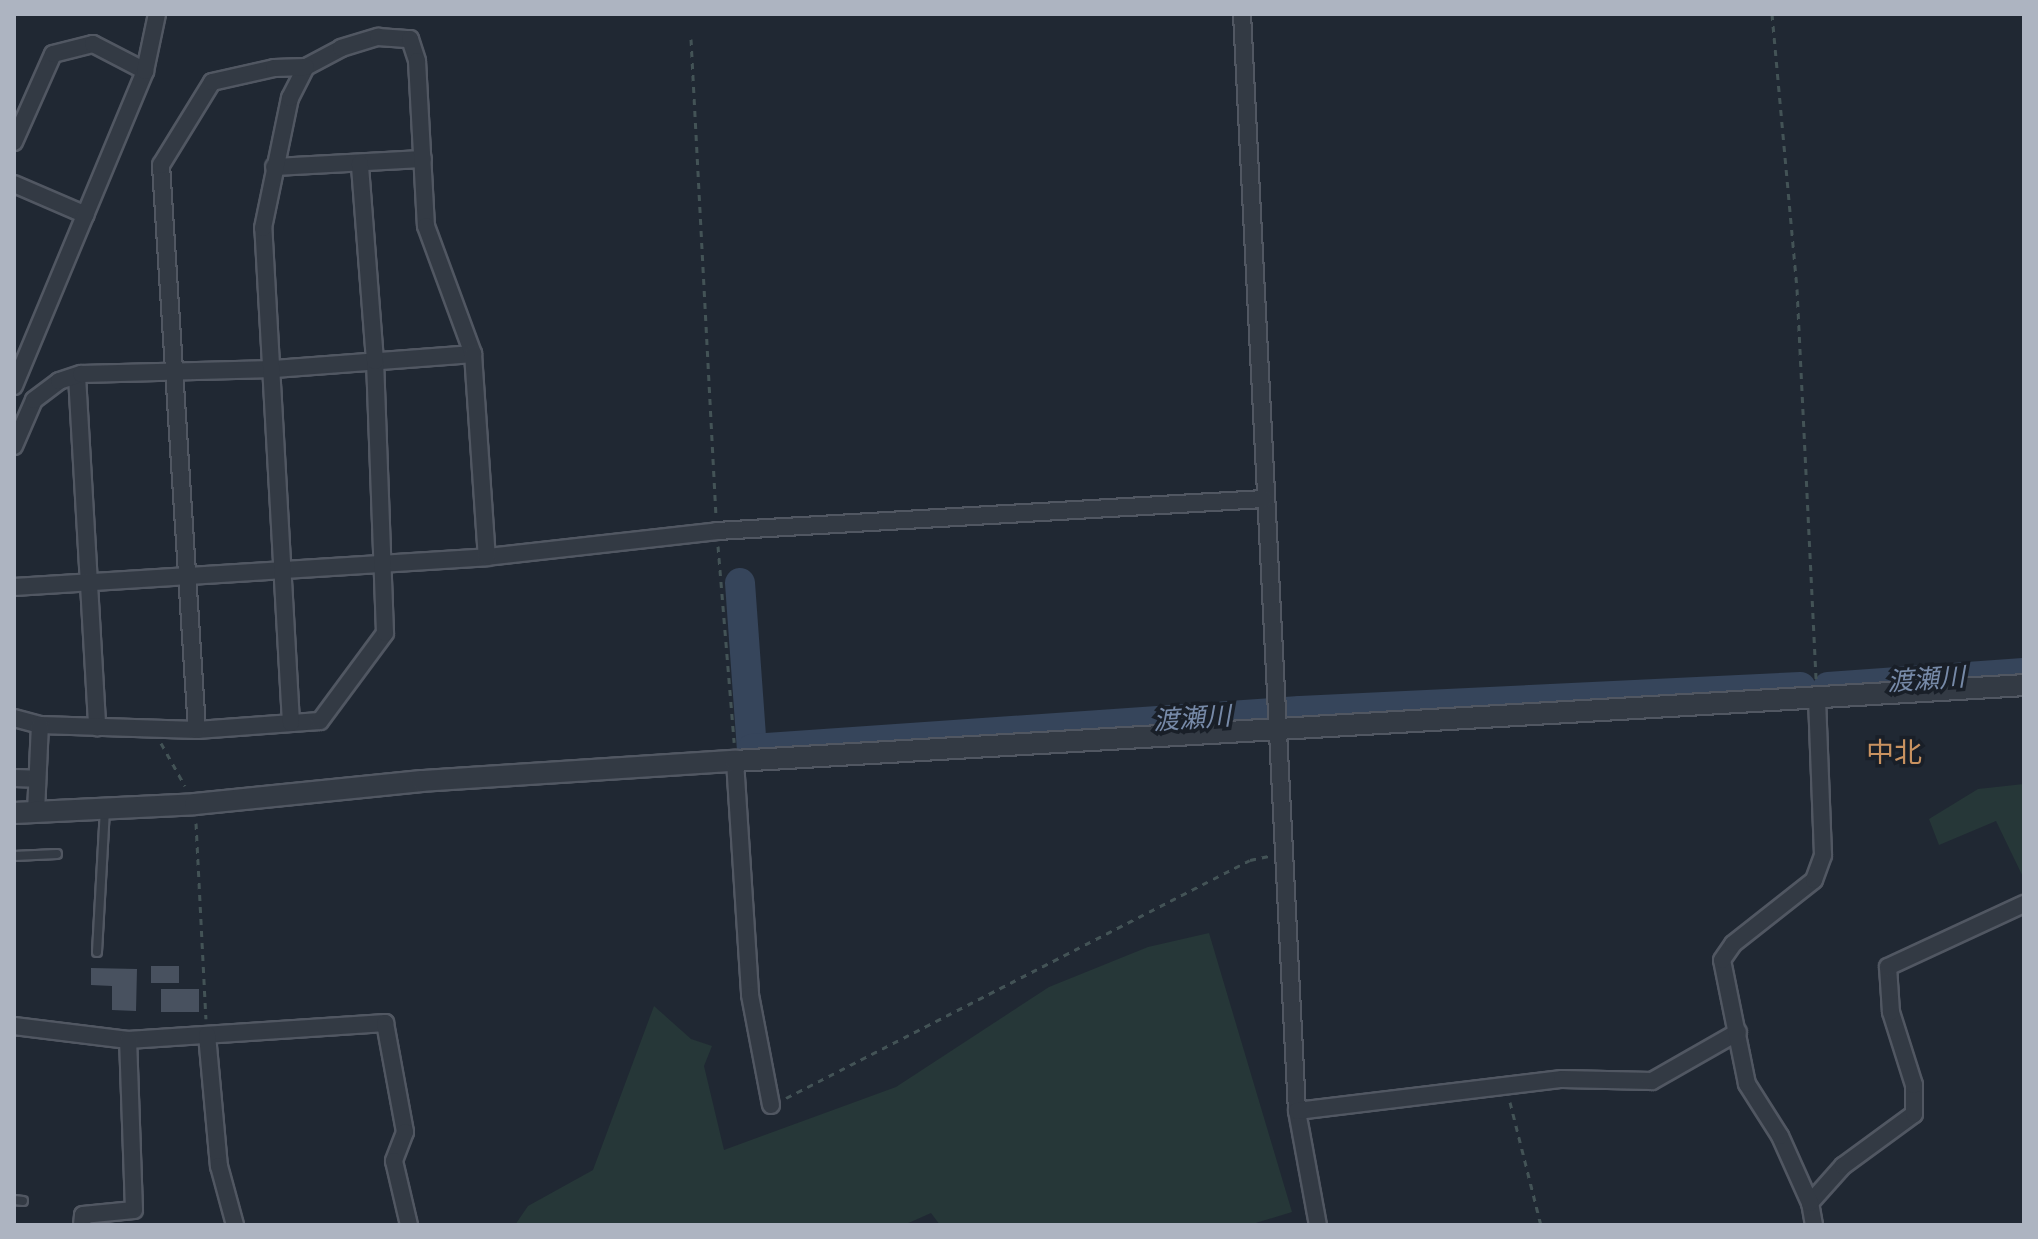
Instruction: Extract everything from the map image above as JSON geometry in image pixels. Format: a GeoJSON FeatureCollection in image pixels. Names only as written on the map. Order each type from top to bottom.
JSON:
{"type":"FeatureCollection","features":[{"type":"Feature","properties":{"kind":"street"},"geometry":{"type":"LineString","coordinates":[[1242,14],[1297,1111],[1318,1225]]}},
{"type":"Feature","properties":{"kind":"street"},"geometry":{"type":"LineString","coordinates":[[14,386],[145,71],[157,15]]}},
{"type":"Feature","properties":{"kind":"street"},"geometry":{"type":"LineString","coordinates":[[197,730],[184,577],[161,165],[212,82],[274,68],[306,67],[341,48],[378,37],[410,39],[417,61],[426,226],[473,354],[487,557]]}},
{"type":"Feature","properties":{"kind":"street"},"geometry":{"type":"LineString","coordinates":[[14,142],[53,54],[93,44],[145,71]]}},
{"type":"Feature","properties":{"kind":"street"},"geometry":{"type":"LineString","coordinates":[[291,723],[274,369],[263,228],[290,98],[306,67]]}},
{"type":"Feature","properties":{"kind":"street"},"geometry":{"type":"LineString","coordinates":[[274,167],[423,159]]}},
{"type":"Feature","properties":{"kind":"street"},"geometry":{"type":"LineString","coordinates":[[14,718],[40,725],[197,730],[320,721],[385,633],[385,562],[375,361],[360,164]]}},
{"type":"Feature","properties":{"kind":"street"},"geometry":{"type":"LineString","coordinates":[[14,184],[86,215]]}},
{"type":"Feature","properties":{"kind":"street"},"geometry":{"type":"LineString","coordinates":[[14,446],[34,400],[77,376],[274,369],[473,354]]}},
{"type":"Feature","properties":{"kind":"street"},"geometry":{"type":"LineString","coordinates":[[77,376],[97,727]]}},
{"type":"Feature","properties":{"kind":"street"},"geometry":{"type":"LineString","coordinates":[[14,587],[487,557],[717,531],[1264,499]]}},
{"type":"Feature","properties":{"kind":"street"},"geometry":{"type":"LineString","coordinates":[[14,813],[195,804],[422,781],[735,761],[2024,685]]}},
{"type":"Feature","properties":{"kind":"street"},"geometry":{"type":"LineString","coordinates":[[1814,1225],[1810,1203],[1780,1136],[1747,1084],[1722,960],[1733,944],[1814,880],[1823,855],[1817,698]]}},
{"type":"Feature","properties":{"kind":"street"},"geometry":{"type":"LineString","coordinates":[[36,812],[40,725]]}},
{"type":"Feature","properties":{"kind":"street"},"geometry":{"type":"LineString","coordinates":[[735,761],[750,995],[771,1105]]}},
{"type":"Feature","properties":{"kind":"street"},"geometry":{"type":"LineString","coordinates":[[14,778],[37,779]]}},
{"type":"Feature","properties":{"kind":"street"},"geometry":{"type":"LineString","coordinates":[[1810,1203],[1843,1166],[1914,1114],[1914,1085],[1891,1012],[1888,967],[2024,904]]}},
{"type":"Feature","properties":{"kind":"street"},"geometry":{"type":"LineString","coordinates":[[14,1026],[128,1040],[385,1023],[405,1132],[394,1161],[409,1225]]}},
{"type":"Feature","properties":{"kind":"street"},"geometry":{"type":"LineString","coordinates":[[1297,1111],[1562,1079],[1652,1081],[1738,1032]]}},
{"type":"Feature","properties":{"kind":"street"},"geometry":{"type":"LineString","coordinates":[[207,1035],[219,1166],[235,1225]]}},
{"type":"Feature","properties":{"kind":"street"},"geometry":{"type":"LineString","coordinates":[[82,1225],[83,1215],[134,1217],[128,1040]]}},
{"type":"Feature","properties":{"kind":"lane"},"geometry":{"type":"LineString","coordinates":[[97,952],[105,809]]}},
{"type":"Feature","properties":{"kind":"lane"},"geometry":{"type":"LineString","coordinates":[[14,856],[57,854]]}},
{"type":"Feature","properties":{"kind":"path"},"geometry":{"type":"LineString","coordinates":[[1772,14],[1797,289],[1817,698]]}},
{"type":"Feature","properties":{"kind":"path"},"geometry":{"type":"LineString","coordinates":[[691,39],[717,531],[735,761]]}},
{"type":"Feature","properties":{"kind":"path"},"geometry":{"type":"LineString","coordinates":[[153,728],[195,804],[207,1035]]}},
{"type":"Feature","properties":{"kind":"path"},"geometry":{"type":"LineString","coordinates":[[771,1105],[1250,860],[1284,853]]}},
{"type":"Feature","properties":{"kind":"path"},"geometry":{"type":"LineString","coordinates":[[1507,1087],[1541,1225]]}},
{"type":"Feature","properties":{"kind":"shaded area"},"geometry":{"type":"Polygon","coordinates":[[[2024,784],[2024,879],[1996,821],[1939,845],[1929,819],[1978,789],[2024,784]]]}},
{"type":"Feature","properties":{"kind":"shaded area"},"geometry":{"type":"Polygon","coordinates":[[[1209,933],[1292,1212],[1249,1225],[940,1225],[931,1213],[904,1225],[515,1225],[528,1206],[593,1170],[654,1006],[691,1039],[712,1046],[704,1066],[724,1150],[896,1087],[1049,987],[1148,947],[1209,933]]]}},
{"type":"Feature","properties":{"kind":"building"},"geometry":{"type":"Polygon","coordinates":[[[151,966],[179,966],[179,983],[151,983],[151,966]]]}},
{"type":"Feature","properties":{"kind":"building"},"geometry":{"type":"Polygon","coordinates":[[[91,968],[137,969],[136,1011],[112,1010],[112,986],[91,985],[91,968]]]}},
{"type":"Feature","properties":{"kind":"building"},"geometry":{"type":"Polygon","coordinates":[[[161,989],[199,989],[199,1012],[161,1012],[161,989]]]}},
{"type":"Feature","properties":{"kind":"waterway","name":"渡瀬川"},"geometry":{"type":"LineString","coordinates":[[740,583],[752,749],[1300,711],[1800,687]]}},
{"type":"Feature","properties":{"kind":"waterway","name":"渡瀬川"},"geometry":{"type":"LineString","coordinates":[[1828,687],[2024,673]]}},
{"type":"Feature","properties":{"kind":"district","name":"中北"},"geometry":{"type":"Point","coordinates":[1894,753]}}]}
